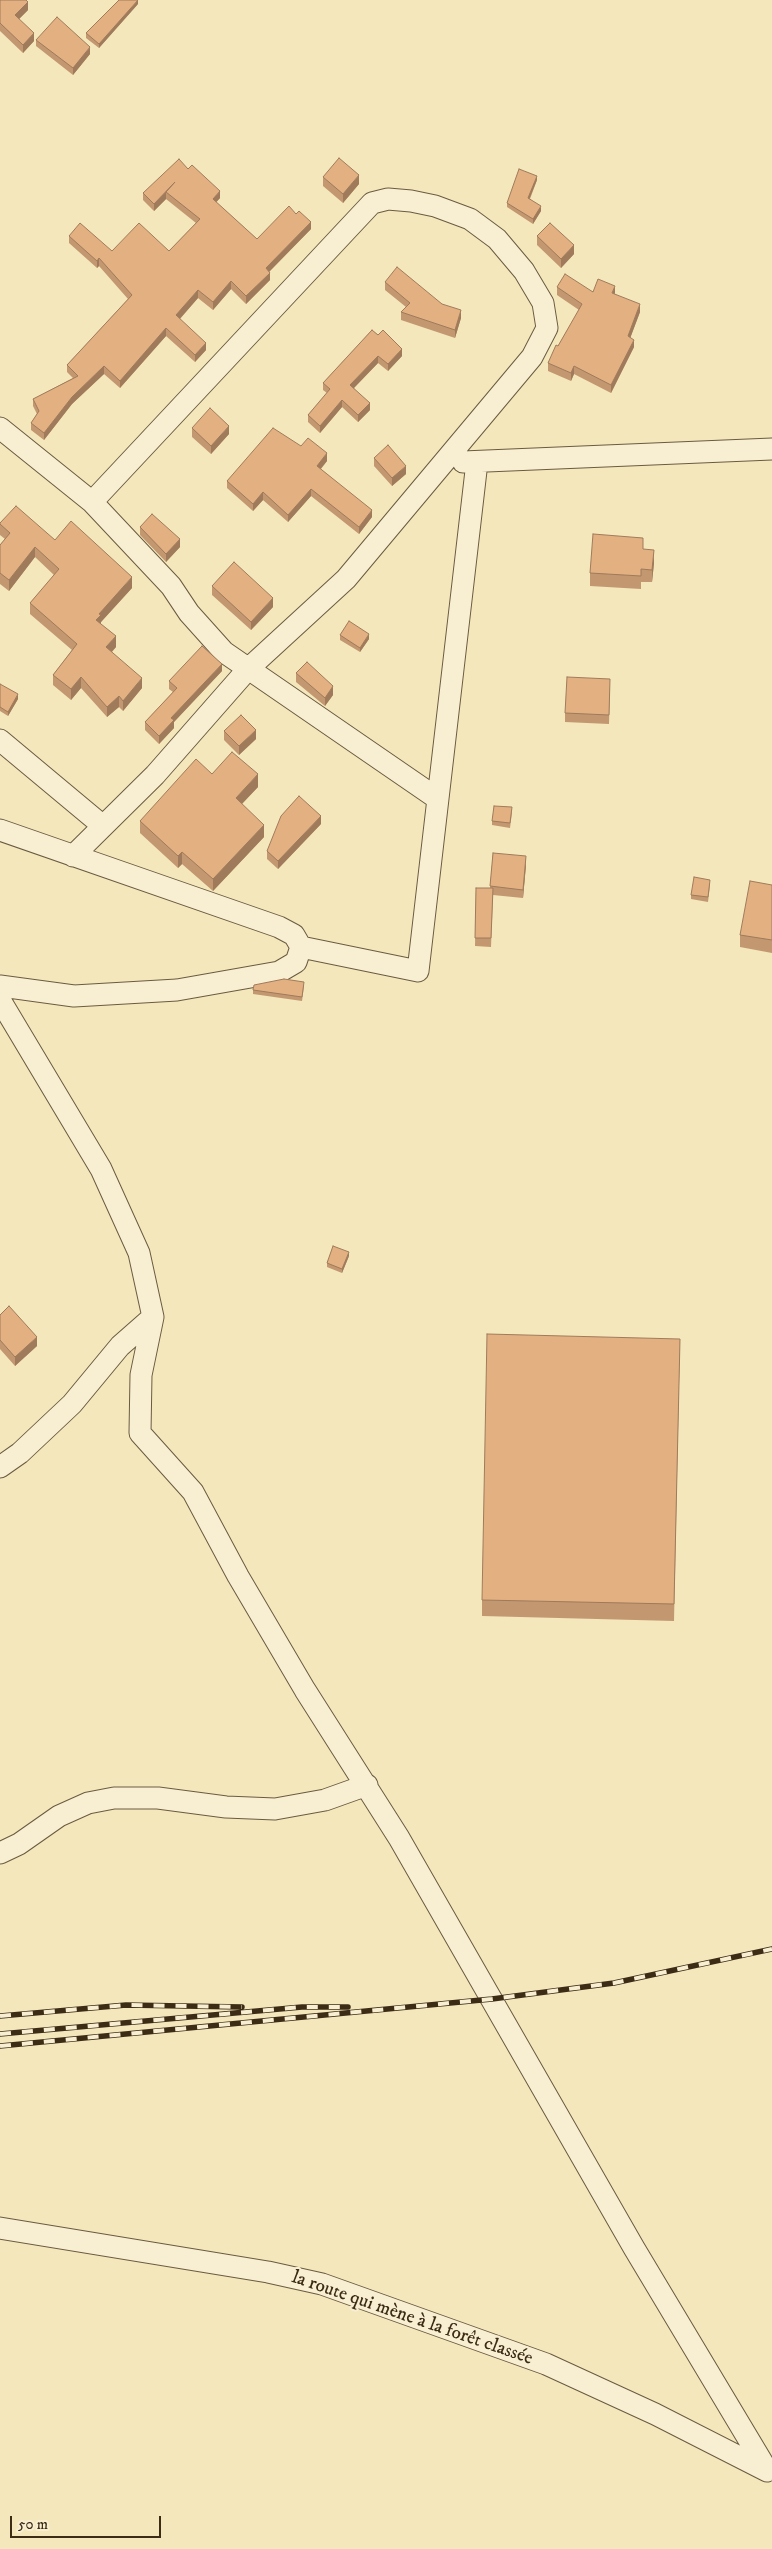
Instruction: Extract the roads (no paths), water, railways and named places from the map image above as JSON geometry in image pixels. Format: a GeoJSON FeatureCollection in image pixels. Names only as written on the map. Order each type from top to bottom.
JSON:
{"type":"FeatureCollection","features":[{"type":"Feature","properties":{"kind":"street"},"geometry":{"type":"LineString","coordinates":[[73,856],[155,775],[248,669],[346,579],[532,357],[547,328],[543,303],[524,271],[497,239],[470,219],[435,206],[388,199],[372,203],[92,502]]}},
{"type":"Feature","properties":{"kind":"street"},"geometry":{"type":"LineString","coordinates":[[0,428],[92,502],[171,586],[189,614],[224,652],[438,799]]}},
{"type":"Feature","properties":{"kind":"street"},"geometry":{"type":"LineString","coordinates":[[443,463],[772,449]]}},
{"type":"Feature","properties":{"kind":"street"},"geometry":{"type":"LineString","coordinates":[[0,830],[279,927],[294,935],[301,947],[418,971],[477,462]]}},
{"type":"Feature","properties":{"kind":"street"},"geometry":{"type":"LineString","coordinates":[[0,740],[103,826]]}},
{"type":"Feature","properties":{"kind":"street"},"geometry":{"type":"LineString","coordinates":[[0,986],[74,996],[177,990],[279,972],[296,962],[301,947]]}},
{"type":"Feature","properties":{"kind":"street"},"geometry":{"type":"LineString","coordinates":[[0,1000],[101,1169],[139,1253],[153,1317],[141,1375],[140,1432],[192,1492],[238,1576],[300,1682],[367,1785],[634,2248],[769,2472]]}},
{"type":"Feature","properties":{"kind":"street"},"geometry":{"type":"LineString","coordinates":[[0,1467],[20,1453],[72,1404],[120,1346],[153,1317]]}},
{"type":"Feature","properties":{"kind":"street"},"geometry":{"type":"LineString","coordinates":[[0,1853],[19,1844],[59,1816],[88,1803],[106,1800],[158,1798],[226,1808],[275,1809],[324,1800],[367,1785]]}},
{"type":"Feature","properties":{"kind":"street","name":"la route qui mène à la forêt classée"},"geometry":{"type":"LineString","coordinates":[[0,2228],[268,2272],[322,2284],[546,2364],[654,2414],[769,2472]]}},
{"type":"Feature","properties":{"kind":"railway"},"geometry":{"type":"LineString","coordinates":[[0,2046],[492,1999],[614,1983],[772,1949]]}},
{"type":"Feature","properties":{"kind":"railway"},"geometry":{"type":"LineString","coordinates":[[0,2016],[126,2005],[242,2007]]}},
{"type":"Feature","properties":{"kind":"railway"},"geometry":{"type":"LineString","coordinates":[[0,2034],[302,2007],[348,2007]]}}]}
